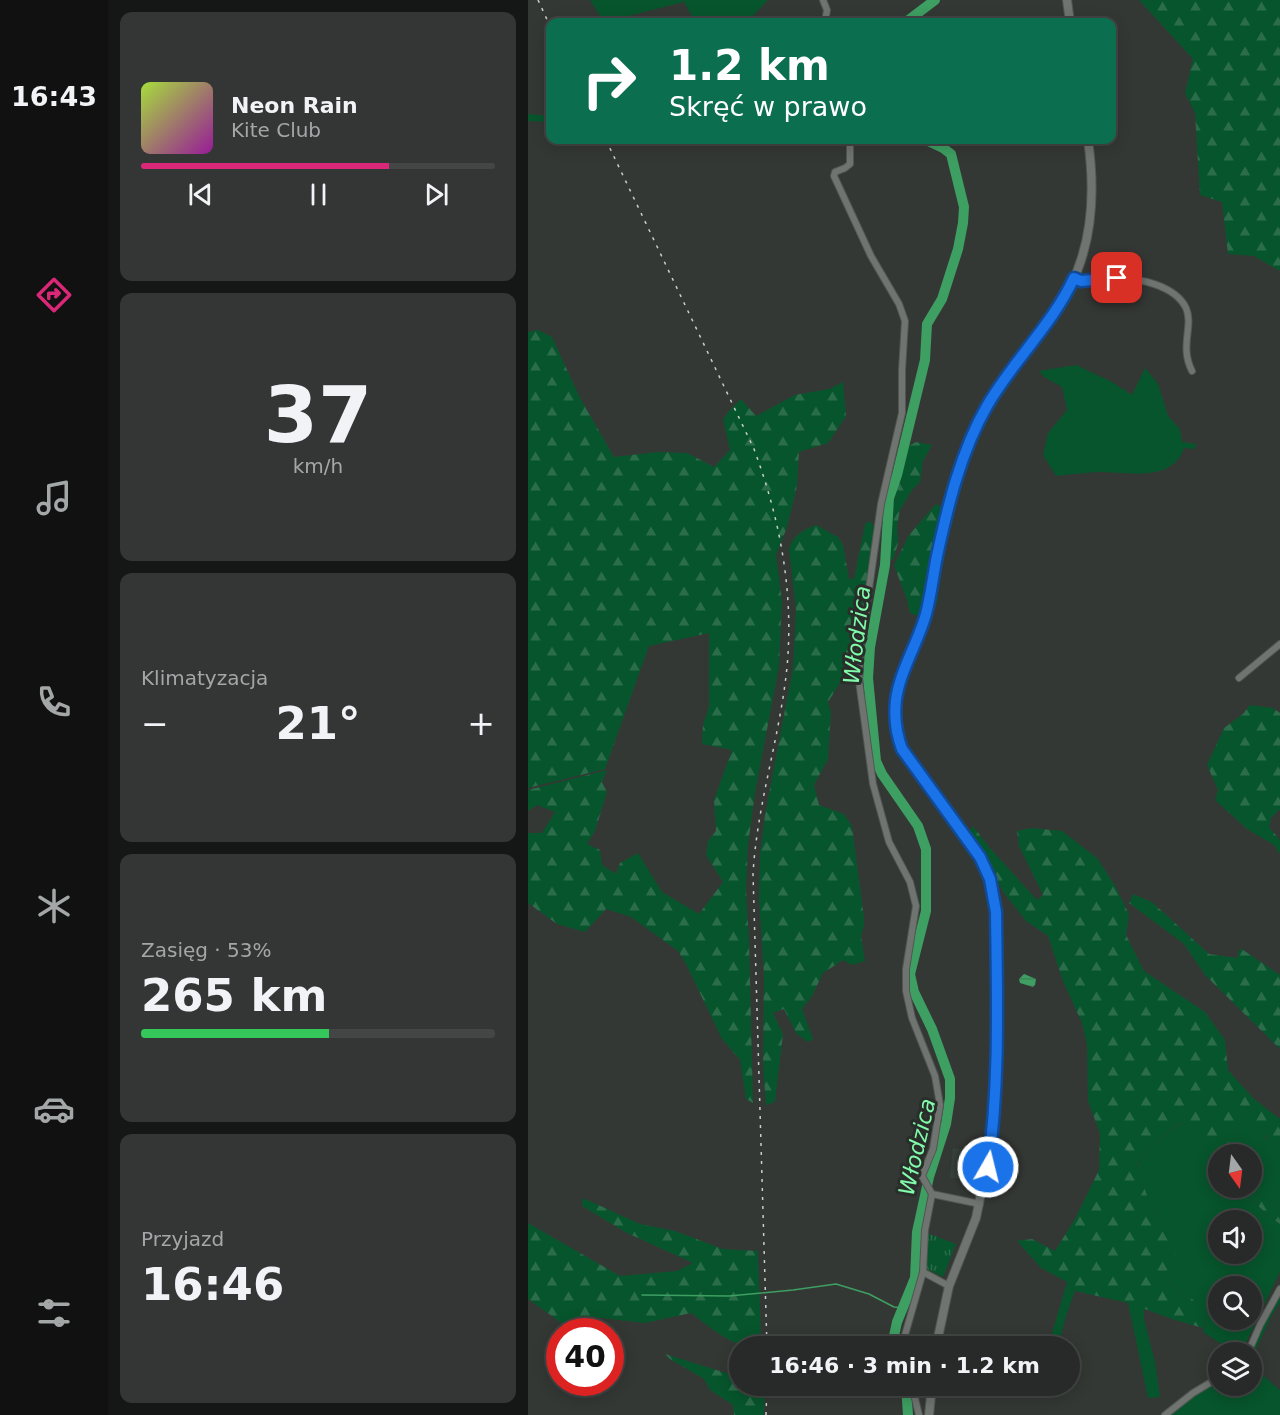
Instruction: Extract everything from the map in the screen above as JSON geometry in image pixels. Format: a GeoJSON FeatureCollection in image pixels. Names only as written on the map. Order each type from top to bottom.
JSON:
{"type":"FeatureCollection","features":[{"type":"Feature","properties":{"kind":"street"},"geometry":{"type":"LineString","coordinates":[[823,0],[827,9],[826,18]]}},
{"type":"Feature","properties":{"kind":"street"},"geometry":{"type":"LineString","coordinates":[[1067,0],[1069,18]]}},
{"type":"Feature","properties":{"kind":"street"},"geometry":{"type":"LineString","coordinates":[[850,144],[850,164],[835,172],[834,176],[871,256],[899,304],[905,321],[900,430],[881,504],[860,652],[859,681],[873,784],[889,842],[910,882],[916,906],[906,969],[906,991],[912,1018],[932,1068],[940,1105],[933,1149],[922,1176],[931,1192],[980,1204]]}},
{"type":"Feature","properties":{"kind":"street"},"geometry":{"type":"LineString","coordinates":[[938,1336],[949,1286],[972,1230],[988,1167],[995,1111],[997,1048],[995,900],[990,879],[980,857],[902,749],[897,730],[895,706],[900,682],[917,643],[926,614],[937,555],[970,440],[987,405],[1060,302],[1074,278],[1084,244],[1092,200],[1088,144]]}},
{"type":"Feature","properties":{"kind":"street"},"geometry":{"type":"LineString","coordinates":[[1074,278],[1081,281],[1117,278],[1145,282],[1165,289],[1178,299],[1185,306],[1187,314],[1185,356],[1192,371]]}},
{"type":"Feature","properties":{"kind":"street"},"geometry":{"type":"LineString","coordinates":[[1239,678],[1280,644]]}},
{"type":"Feature","properties":{"kind":"street"},"geometry":{"type":"LineString","coordinates":[[905,1336],[923,1272],[925,1230],[931,1192]]}},
{"type":"Feature","properties":{"kind":"street"},"geometry":{"type":"LineString","coordinates":[[923,1272],[949,1286]]}},
{"type":"Feature","properties":{"kind":"street"},"geometry":{"type":"LineString","coordinates":[[1253,1342],[1280,1289]]}},
{"type":"Feature","properties":{"kind":"street"},"geometry":{"type":"LineString","coordinates":[[1165,1415],[1208,1384]]}},
{"type":"Feature","properties":{"kind":"street"},"geometry":{"type":"LineString","coordinates":[[914,1396],[919,1415]]}},
{"type":"Feature","properties":{"kind":"street"},"geometry":{"type":"LineString","coordinates":[[929,1415],[931,1396]]}},
{"type":"Feature","properties":{"kind":"shaded area"},"geometry":{"type":"Polygon","coordinates":[[[1024,974],[1036,979],[1033,987],[1020,983],[1019,979],[1024,974]]]}},
{"type":"Feature","properties":{"kind":"shaded area"},"geometry":{"type":"Polygon","coordinates":[[[953,1148],[983,1152],[980,1181],[950,1178],[953,1148]]]}},
{"type":"Feature","properties":{"kind":"green space"},"geometry":{"type":"Polygon","coordinates":[[[590,0],[768,0],[751,18],[693,18],[684,2],[620,18],[601,18],[590,0]]]}},
{"type":"Feature","properties":{"kind":"green space"},"geometry":{"type":"Polygon","coordinates":[[[1139,0],[1280,0],[1280,271],[1254,256],[1228,254],[1222,202],[1200,195],[1195,113],[1185,93],[1193,59],[1139,0]]]}},
{"type":"Feature","properties":{"kind":"green space"},"geometry":{"type":"Polygon","coordinates":[[[528,114],[546,116],[546,122],[528,121],[528,114]]]}},
{"type":"Feature","properties":{"kind":"green space"},"geometry":{"type":"Polygon","coordinates":[[[538,330],[552,337],[580,398],[614,457],[658,452],[687,453],[714,467],[730,450],[723,420],[741,399],[756,416],[795,395],[829,389],[843,382],[846,416],[828,443],[799,452],[797,486],[787,527],[776,555],[782,601],[779,666],[755,793],[748,845],[746,889],[753,1103],[746,1099],[740,1060],[722,1039],[678,951],[631,917],[606,909],[585,932],[557,924],[528,903],[528,833],[542,833],[555,812],[537,805],[528,811],[528,790],[607,770],[602,782],[607,792],[595,831],[587,844],[600,850],[602,865],[616,874],[620,863],[638,853],[662,892],[699,914],[723,882],[706,855],[708,841],[716,831],[714,800],[732,750],[702,744],[703,725],[709,706],[709,633],[649,646],[605,769],[528,788],[528,332],[538,330]]]}},
{"type":"Feature","properties":{"kind":"green space"},"geometry":{"type":"Polygon","coordinates":[[[1076,365],[1112,382],[1132,395],[1145,368],[1158,384],[1168,416],[1180,429],[1182,442],[1197,444],[1194,449],[1184,448],[1170,467],[1159,471],[1135,474],[1099,472],[1056,476],[1043,455],[1048,433],[1067,410],[1062,387],[1044,377],[1039,371],[1076,365]]]}},
{"type":"Feature","properties":{"kind":"green space"},"geometry":{"type":"Polygon","coordinates":[[[916,442],[932,445],[923,461],[920,482],[912,490],[900,510],[897,526],[898,543],[893,561],[890,557],[889,488],[898,452],[916,442]]]}},
{"type":"Feature","properties":{"kind":"green space"},"geometry":{"type":"Polygon","coordinates":[[[936,504],[944,508],[941,529],[944,546],[937,603],[924,608],[918,616],[910,613],[894,565],[909,535],[936,504]]]}},
{"type":"Feature","properties":{"kind":"green space"},"geometry":{"type":"Polygon","coordinates":[[[870,521],[874,526],[857,656],[828,702],[831,712],[828,759],[814,785],[819,805],[844,814],[852,826],[864,918],[861,936],[865,961],[852,965],[843,960],[823,973],[812,996],[802,1009],[813,1039],[808,1042],[796,1033],[784,1009],[773,1013],[783,1034],[775,1102],[766,1105],[763,1066],[764,975],[759,898],[760,855],[765,815],[793,668],[796,609],[789,549],[799,534],[816,525],[838,537],[843,545],[849,579],[854,579],[865,524],[870,521]]]}},
{"type":"Feature","properties":{"kind":"green space"},"geometry":{"type":"Polygon","coordinates":[[[1250,705],[1273,708],[1280,713],[1280,809],[1271,818],[1269,827],[1280,840],[1280,854],[1274,845],[1247,829],[1215,800],[1218,790],[1207,765],[1224,728],[1243,714],[1250,705]]]}},
{"type":"Feature","properties":{"kind":"green space"},"geometry":{"type":"Polygon","coordinates":[[[973,826],[1037,900],[1043,895],[1019,846],[1017,831],[1031,828],[1062,831],[1097,858],[1114,884],[1129,914],[1126,935],[1144,971],[1205,1012],[1225,1040],[1228,1070],[1254,1099],[1280,1119],[1280,1143],[1270,1143],[1264,1133],[1246,1118],[1234,1133],[1237,1144],[1208,1144],[1208,1154],[1180,1122],[1149,1149],[1136,1166],[1159,1227],[1180,1242],[1164,1278],[1207,1310],[1203,1328],[1128,1303],[1075,1291],[1067,1282],[1041,1268],[1017,1241],[1032,1239],[1055,1251],[1075,1219],[1099,1170],[1100,1133],[1088,1101],[1087,1045],[1082,1023],[1063,981],[1048,936],[1026,921],[1004,893],[969,832],[973,826]]]}},
{"type":"Feature","properties":{"kind":"green space"},"geometry":{"type":"Polygon","coordinates":[[[1133,894],[1152,902],[1209,954],[1237,958],[1240,948],[1280,975],[1280,1049],[1205,975],[1184,944],[1129,903],[1133,894]]]}},
{"type":"Feature","properties":{"kind":"green space"},"geometry":{"type":"Polygon","coordinates":[[[1246,1117],[1264,1133],[1266,1139],[1280,1143],[1280,1209],[1262,1196],[1262,1144],[1237,1144],[1234,1133],[1246,1117]]]}},
{"type":"Feature","properties":{"kind":"green space"},"geometry":{"type":"Polygon","coordinates":[[[1181,1122],[1208,1153],[1208,1198],[1249,1198],[1280,1224],[1280,1272],[1262,1309],[1262,1276],[1208,1276],[1208,1330],[1252,1330],[1246,1342],[1218,1342],[1203,1332],[1207,1310],[1164,1278],[1159,1227],[1136,1167],[1149,1149],[1181,1122]]]}},
{"type":"Feature","properties":{"kind":"green space"},"geometry":{"type":"Polygon","coordinates":[[[1262,1196],[1280,1209],[1280,1224],[1250,1198],[1262,1198],[1262,1196]]]}},
{"type":"Feature","properties":{"kind":"green space"},"geometry":{"type":"Polygon","coordinates":[[[583,1198],[640,1224],[675,1231],[723,1249],[758,1251],[761,1336],[729,1336],[729,1340],[691,1313],[645,1323],[624,1321],[624,1318],[554,1318],[528,1299],[528,1223],[620,1276],[677,1271],[693,1263],[627,1233],[582,1206],[583,1198]]]}},
{"type":"Feature","properties":{"kind":"green space"},"geometry":{"type":"Polygon","coordinates":[[[927,1233],[956,1244],[943,1277],[927,1269],[925,1265],[927,1233]]]}},
{"type":"Feature","properties":{"kind":"green space"},"geometry":{"type":"Polygon","coordinates":[[[1067,1282],[1075,1291],[1061,1336],[1051,1336],[1067,1282]]]}},
{"type":"Feature","properties":{"kind":"green space"},"geometry":{"type":"Polygon","coordinates":[[[1280,1293],[1280,1303],[1259,1342],[1256,1342],[1280,1293]]]}},
{"type":"Feature","properties":{"kind":"green space"},"geometry":{"type":"Polygon","coordinates":[[[1128,1303],[1144,1308],[1144,1319],[1155,1362],[1160,1397],[1148,1398],[1128,1303]]]}},
{"type":"Feature","properties":{"kind":"green space"},"geometry":{"type":"Polygon","coordinates":[[[665,1354],[729,1374],[729,1396],[765,1396],[764,1415],[734,1415],[733,1405],[710,1390],[704,1379],[665,1354]]]}},
{"type":"Feature","properties":{"kind":"green space"},"geometry":{"type":"Polygon","coordinates":[[[1262,1374],[1280,1390],[1280,1415],[1169,1415],[1196,1393],[1208,1386],[1208,1396],[1262,1396],[1262,1374]]]}},
{"type":"Feature","properties":{"kind":"waterway","name":"Włodzica"},"geometry":{"type":"LineString","coordinates":[[911,18],[935,0]]}},
{"type":"Feature","properties":{"kind":"waterway","name":"Włodzica"},"geometry":{"type":"LineString","coordinates":[[894,1336],[897,1322],[915,1278],[917,1232],[929,1177],[946,1124],[950,1079],[932,1029],[914,992],[910,974],[926,911],[926,849],[918,826],[882,774],[876,761],[868,678],[870,647],[885,565],[889,498],[897,475],[925,360],[927,324],[942,299],[958,249],[963,223],[964,207],[951,154],[934,144]]}},
{"type":"Feature","properties":{"kind":"waterway"},"geometry":{"type":"LineString","coordinates":[[642,1295],[729,1296],[836,1284],[869,1294],[894,1307],[903,1308]]}},
{"type":"Feature","properties":{"kind":"waterway","name":"Włodzica"},"geometry":{"type":"LineString","coordinates":[[907,1396],[908,1415]]}},
{"type":"Feature","properties":{"kind":"railway"},"geometry":{"type":"LineString","coordinates":[[538,0],[546,18]]}},
{"type":"Feature","properties":{"kind":"railway"},"geometry":{"type":"LineString","coordinates":[[608,144],[754,449],[771,502],[783,556],[788,611],[787,667],[759,822],[753,874],[767,1336]]}},
{"type":"Feature","properties":{"kind":"railway"},"geometry":{"type":"LineString","coordinates":[[766,1415],[767,1396]]}},
{"type":"Feature","properties":{"kind":"route"},"geometry":{"type":"LineString","coordinates":[[988,1167],[995,1111],[997,1069],[995,900],[980,857],[902,749],[898,739],[896,697],[926,614],[937,555],[965,452],[987,405],[1060,302],[1074,278],[1081,281],[1117,278]]}}]}
